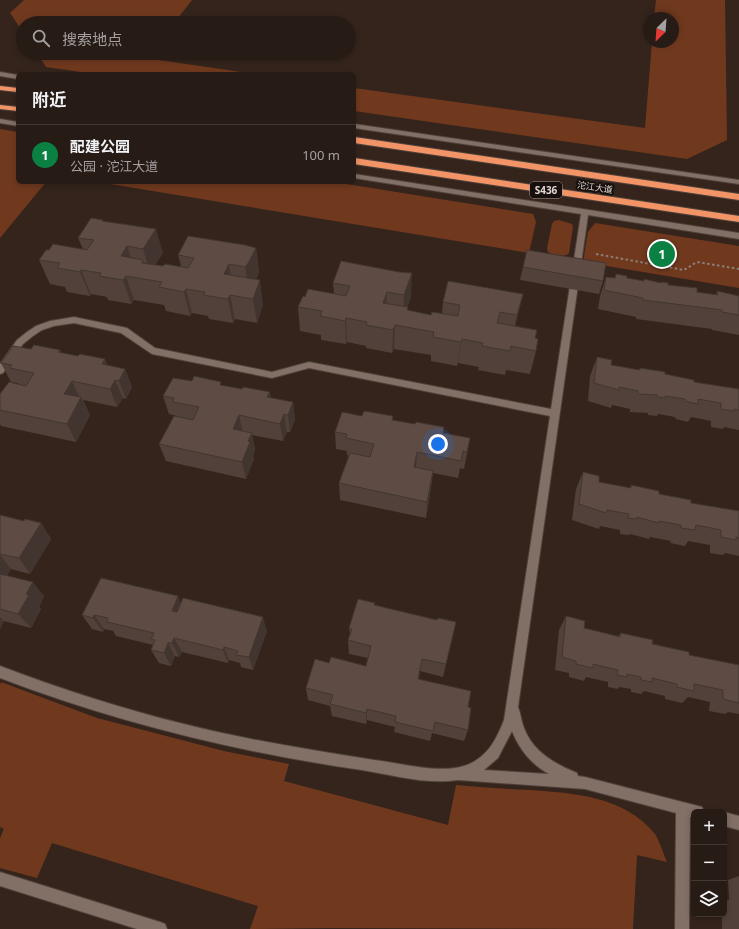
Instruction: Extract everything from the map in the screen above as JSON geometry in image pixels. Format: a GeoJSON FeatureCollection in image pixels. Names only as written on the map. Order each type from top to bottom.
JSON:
{"type":"FeatureCollection","features":[{"type":"Feature","properties":{"kind":"highway"},"geometry":{"type":"LineString","coordinates":[[0,88],[16,90]]}},
{"type":"Feature","properties":{"kind":"highway"},"geometry":{"type":"LineString","coordinates":[[0,107],[16,110]]}},
{"type":"Feature","properties":{"kind":"highway","name":"沱江大道"},"geometry":{"type":"LineString","coordinates":[[356,140],[739,197]]}},
{"type":"Feature","properties":{"kind":"highway","name":"沱江大道"},"geometry":{"type":"LineString","coordinates":[[356,160],[739,219]]}},
{"type":"Feature","properties":{"kind":"lane"},"geometry":{"type":"LineString","coordinates":[[0,74],[16,77]]}},
{"type":"Feature","properties":{"kind":"lane"},"geometry":{"type":"LineString","coordinates":[[0,121],[16,124]]}},
{"type":"Feature","properties":{"kind":"lane"},"geometry":{"type":"LineString","coordinates":[[356,126],[739,182]]}},
{"type":"Feature","properties":{"kind":"lane"},"geometry":{"type":"LineString","coordinates":[[356,176],[739,236]]}},
{"type":"Feature","properties":{"kind":"lane"},"geometry":{"type":"LineString","coordinates":[[445,774],[461,773],[475,768],[497,751],[510,720],[585,212]]}},
{"type":"Feature","properties":{"kind":"lane"},"geometry":{"type":"LineString","coordinates":[[0,371],[20,342],[30,334],[39,328],[53,323],[74,320],[124,330],[152,351],[272,375],[277,375],[297,366],[309,365],[555,413]]}},
{"type":"Feature","properties":{"kind":"lane"},"geometry":{"type":"LineString","coordinates":[[0,672],[68,697],[184,731],[274,750],[318,758],[445,774],[585,782]]}},
{"type":"Feature","properties":{"kind":"lane"},"geometry":{"type":"LineString","coordinates":[[513,699],[516,722],[521,738],[532,753],[545,765],[560,774],[585,782],[691,810]]}},
{"type":"Feature","properties":{"kind":"lane"},"geometry":{"type":"LineString","coordinates":[[682,929],[683,808]]}},
{"type":"Feature","properties":{"kind":"lane"},"geometry":{"type":"LineString","coordinates":[[727,820],[739,823]]}},
{"type":"Feature","properties":{"kind":"lane"},"geometry":{"type":"LineString","coordinates":[[0,879],[160,929]]}},
{"type":"Feature","properties":{"kind":"path"},"geometry":{"type":"LineString","coordinates":[[579,251],[684,270],[697,262],[739,269]]}},
{"type":"Feature","properties":{"kind":"shaded area"},"geometry":{"type":"Polygon","coordinates":[[[24,0],[192,0],[179,16],[16,16],[16,22],[10,13],[24,0]]]}},
{"type":"Feature","properties":{"kind":"shaded area"},"geometry":{"type":"Polygon","coordinates":[[[656,0],[725,0],[727,140],[687,159],[356,111],[356,88],[645,128],[652,48],[679,48],[679,12],[655,12],[656,0]]]}},
{"type":"Feature","properties":{"kind":"shaded area"},"geometry":{"type":"Polygon","coordinates":[[[42,60],[159,60],[241,72],[81,72],[46,67],[42,60]]]}},
{"type":"Feature","properties":{"kind":"shaded area"},"geometry":{"type":"Polygon","coordinates":[[[0,129],[16,132],[16,184],[44,184],[0,238],[0,129]]]}},
{"type":"Feature","properties":{"kind":"shaded area"},"geometry":{"type":"Polygon","coordinates":[[[110,184],[346,184],[533,214],[536,222],[529,253],[110,184]]]}},
{"type":"Feature","properties":{"kind":"shaded area"},"geometry":{"type":"Polygon","coordinates":[[[559,220],[572,224],[573,227],[569,253],[567,255],[560,256],[548,252],[547,248],[552,224],[554,221],[559,220]]]}},
{"type":"Feature","properties":{"kind":"shaded area"},"geometry":{"type":"Polygon","coordinates":[[[595,223],[739,246],[739,288],[583,262],[588,232],[595,223]]]}},
{"type":"Feature","properties":{"kind":"shaded area"},"geometry":{"type":"Polygon","coordinates":[[[1,682],[97,718],[224,751],[289,764],[284,781],[448,825],[456,785],[546,791],[580,795],[597,799],[613,804],[643,821],[655,834],[667,862],[637,855],[633,929],[250,929],[258,906],[52,843],[37,878],[0,868],[0,838],[4,829],[0,827],[1,682]]]}},
{"type":"Feature","properties":{"kind":"building"},"geometry":{"type":"Polygon","coordinates":[[[91,218],[156,229],[143,249],[127,246],[121,256],[143,260],[142,263],[163,266],[165,264],[188,268],[194,258],[178,255],[188,236],[256,248],[245,267],[229,264],[224,274],[260,280],[253,299],[230,295],[228,299],[203,295],[205,292],[186,289],[184,292],[159,287],[162,282],[126,276],[123,280],[99,276],[101,273],[81,270],[80,272],[57,268],[60,263],[39,260],[46,250],[49,250],[53,244],[87,250],[94,240],[78,238],[91,218]]]}},
{"type":"Feature","properties":{"kind":"building"},"geometry":{"type":"Polygon","coordinates":[[[527,250],[606,263],[603,281],[523,267],[527,250]]]}},
{"type":"Feature","properties":{"kind":"building"},"geometry":{"type":"Polygon","coordinates":[[[341,261],[412,273],[404,295],[387,292],[383,303],[408,307],[407,310],[431,315],[432,312],[458,316],[460,305],[443,302],[448,281],[523,294],[517,315],[500,312],[497,323],[537,330],[535,338],[538,339],[536,351],[511,346],[510,351],[482,346],[483,343],[462,339],[461,342],[433,337],[434,332],[395,325],[393,330],[366,325],[367,322],[346,318],[345,321],[320,316],[322,311],[298,307],[303,296],[305,297],[308,289],[346,296],[350,286],[333,283],[341,261]]]}},
{"type":"Feature","properties":{"kind":"building"},"geometry":{"type":"Polygon","coordinates":[[[616,274],[627,276],[627,278],[644,281],[644,279],[668,283],[668,285],[697,288],[697,292],[718,295],[717,291],[739,296],[739,315],[722,312],[722,310],[643,300],[643,298],[604,290],[606,277],[615,278],[616,274]]]}},
{"type":"Feature","properties":{"kind":"building"},"geometry":{"type":"Polygon","coordinates":[[[34,345],[60,350],[58,352],[78,356],[80,354],[105,359],[102,364],[125,369],[119,381],[115,380],[110,389],[72,381],[64,394],[81,397],[67,424],[0,410],[0,394],[9,382],[26,386],[34,373],[10,368],[12,365],[1,363],[13,346],[31,349],[34,345]]]}},
{"type":"Feature","properties":{"kind":"building"},"geometry":{"type":"Polygon","coordinates":[[[597,357],[612,360],[611,365],[640,370],[640,368],[665,372],[665,374],[694,380],[694,382],[739,389],[739,410],[734,409],[734,411],[721,409],[721,403],[698,399],[698,404],[685,401],[685,399],[638,394],[638,391],[619,387],[619,390],[594,383],[597,357]]]}},
{"type":"Feature","properties":{"kind":"building"},"geometry":{"type":"Polygon","coordinates":[[[194,376],[221,382],[220,385],[242,389],[243,387],[270,392],[267,397],[293,402],[288,415],[284,414],[280,424],[239,415],[233,429],[252,433],[242,462],[159,444],[174,416],[193,420],[199,407],[173,402],[174,398],[163,396],[173,378],[192,381],[194,376]]]}},
{"type":"Feature","properties":{"kind":"building"},"geometry":{"type":"Polygon","coordinates":[[[364,411],[393,416],[392,420],[415,424],[416,422],[444,427],[443,433],[470,438],[467,452],[463,451],[461,461],[417,452],[414,467],[433,471],[427,502],[339,483],[350,453],[370,457],[374,444],[346,438],[347,434],[335,432],[342,412],[362,416],[364,411]]]}},
{"type":"Feature","properties":{"kind":"building"},"geometry":{"type":"Polygon","coordinates":[[[583,472],[599,476],[599,482],[631,488],[631,485],[659,491],[659,494],[691,500],[691,503],[739,511],[739,538],[736,537],[736,540],[721,537],[721,530],[696,525],[695,530],[681,528],[681,525],[659,521],[659,523],[637,517],[637,519],[628,518],[629,514],[607,510],[606,513],[579,504],[583,472]]]}},
{"type":"Feature","properties":{"kind":"building"},"geometry":{"type":"Polygon","coordinates":[[[0,515],[24,521],[25,519],[41,523],[19,558],[0,554],[0,515]]]}},
{"type":"Feature","properties":{"kind":"building"},"geometry":{"type":"Polygon","coordinates":[[[0,574],[33,582],[26,594],[29,595],[18,614],[0,609],[0,574]]]}},
{"type":"Feature","properties":{"kind":"building"},"geometry":{"type":"Polygon","coordinates":[[[101,578],[178,596],[172,611],[177,612],[183,598],[263,617],[249,657],[236,655],[238,651],[224,647],[223,650],[174,638],[172,643],[168,643],[164,653],[151,650],[155,640],[151,639],[154,633],[107,622],[108,618],[94,615],[93,618],[82,615],[101,578]]]}},
{"type":"Feature","properties":{"kind":"building"},"geometry":{"type":"Polygon","coordinates":[[[358,599],[375,603],[374,605],[437,620],[438,618],[456,622],[446,664],[422,659],[418,679],[471,691],[468,707],[471,708],[468,730],[435,722],[433,731],[395,722],[396,716],[367,709],[366,713],[330,704],[333,695],[306,688],[315,659],[329,663],[331,657],[366,666],[371,646],[348,640],[352,629],[349,628],[358,599]]]}},
{"type":"Feature","properties":{"kind":"building"},"geometry":{"type":"Polygon","coordinates":[[[566,616],[585,621],[584,628],[620,637],[621,633],[653,640],[652,644],[689,652],[689,655],[739,665],[739,703],[723,699],[723,690],[694,684],[694,691],[677,687],[677,684],[652,678],[652,682],[641,680],[641,677],[627,674],[627,677],[617,675],[618,670],[593,664],[593,668],[576,664],[576,661],[562,657],[566,616]]]}},
{"type":"Feature","properties":{"kind":"place","name":"配建公园"},"geometry":{"type":"Point","coordinates":[662,254]}}]}
